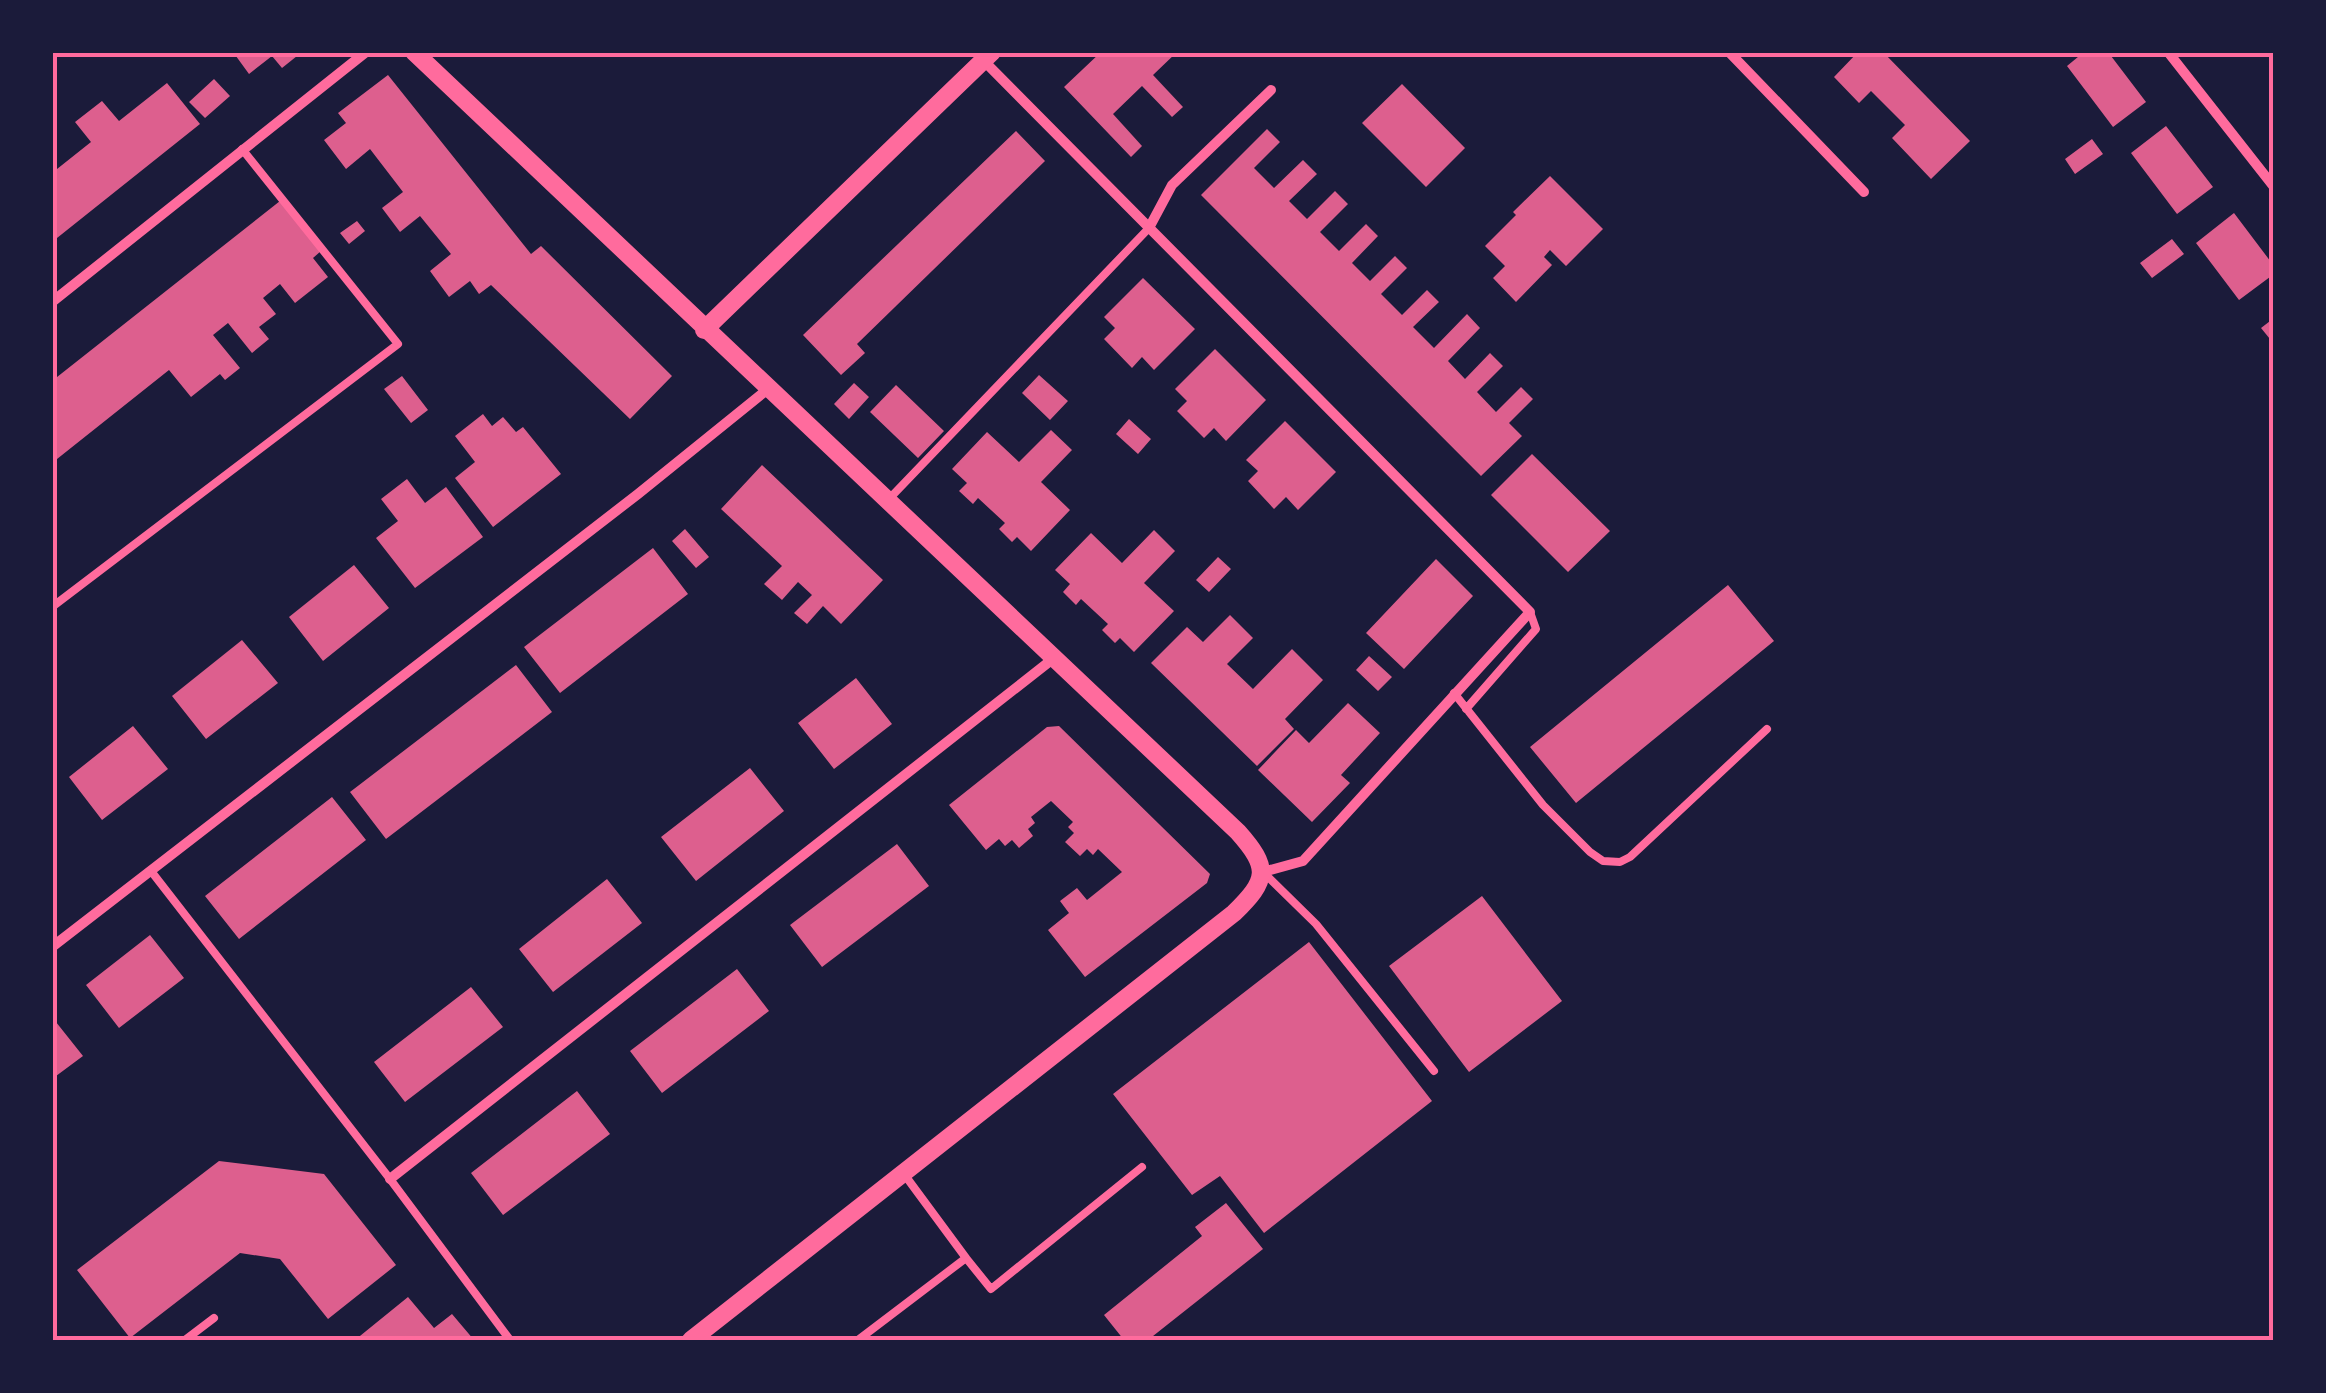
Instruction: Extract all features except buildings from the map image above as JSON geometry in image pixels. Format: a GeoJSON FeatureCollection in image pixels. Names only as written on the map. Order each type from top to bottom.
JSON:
{"type":"FeatureCollection","features":[{"type":"Feature","properties":{"kind":"street"},"geometry":{"type":"LineString","coordinates":[[52,302],[366,52]]}},
{"type":"Feature","properties":{"kind":"street"},"geometry":{"type":"LineString","coordinates":[[414,52],[1238,832],[1259,855],[1263,872],[1255,893],[1234,913],[691,1340]]}},
{"type":"Feature","properties":{"kind":"street"},"geometry":{"type":"LineString","coordinates":[[1728,52],[1864,192]]}},
{"type":"Feature","properties":{"kind":"street"},"geometry":{"type":"LineString","coordinates":[[2168,52],[2274,187]]}},
{"type":"Feature","properties":{"kind":"street"},"geometry":{"type":"LineString","coordinates":[[704,330],[988,56],[1148,228],[1530,612],[1303,861],[1263,872]]}},
{"type":"Feature","properties":{"kind":"street"},"geometry":{"type":"LineString","coordinates":[[1148,228],[1172,186],[1271,90]]}},
{"type":"Feature","properties":{"kind":"street"},"geometry":{"type":"LineString","coordinates":[[52,947],[768,389]]}},
{"type":"Feature","properties":{"kind":"street"},"geometry":{"type":"LineString","coordinates":[[390,1179],[1054,658]]}},
{"type":"Feature","properties":{"kind":"lane"},"geometry":{"type":"LineString","coordinates":[[52,607],[398,344],[242,149]]}},
{"type":"Feature","properties":{"kind":"lane"},"geometry":{"type":"LineString","coordinates":[[889,499],[1148,228]]}},
{"type":"Feature","properties":{"kind":"lane"},"geometry":{"type":"LineString","coordinates":[[1466,709],[1536,629],[1530,612]]}},
{"type":"Feature","properties":{"kind":"lane"},"geometry":{"type":"LineString","coordinates":[[1454,693],[1543,805],[1590,852],[1603,860],[1620,862],[1630,857],[1767,729]]}},
{"type":"Feature","properties":{"kind":"lane"},"geometry":{"type":"LineString","coordinates":[[151,871],[510,1340]]}},
{"type":"Feature","properties":{"kind":"lane"},"geometry":{"type":"LineString","coordinates":[[1263,872],[1316,924],[1434,1071]]}},
{"type":"Feature","properties":{"kind":"lane"},"geometry":{"type":"LineString","coordinates":[[904,1174],[991,1289],[1142,1167]]}},
{"type":"Feature","properties":{"kind":"lane"},"geometry":{"type":"LineString","coordinates":[[858,1340],[966,1258]]}},
{"type":"Feature","properties":{"kind":"lane"},"geometry":{"type":"LineString","coordinates":[[185,1340],[214,1318]]}}]}
